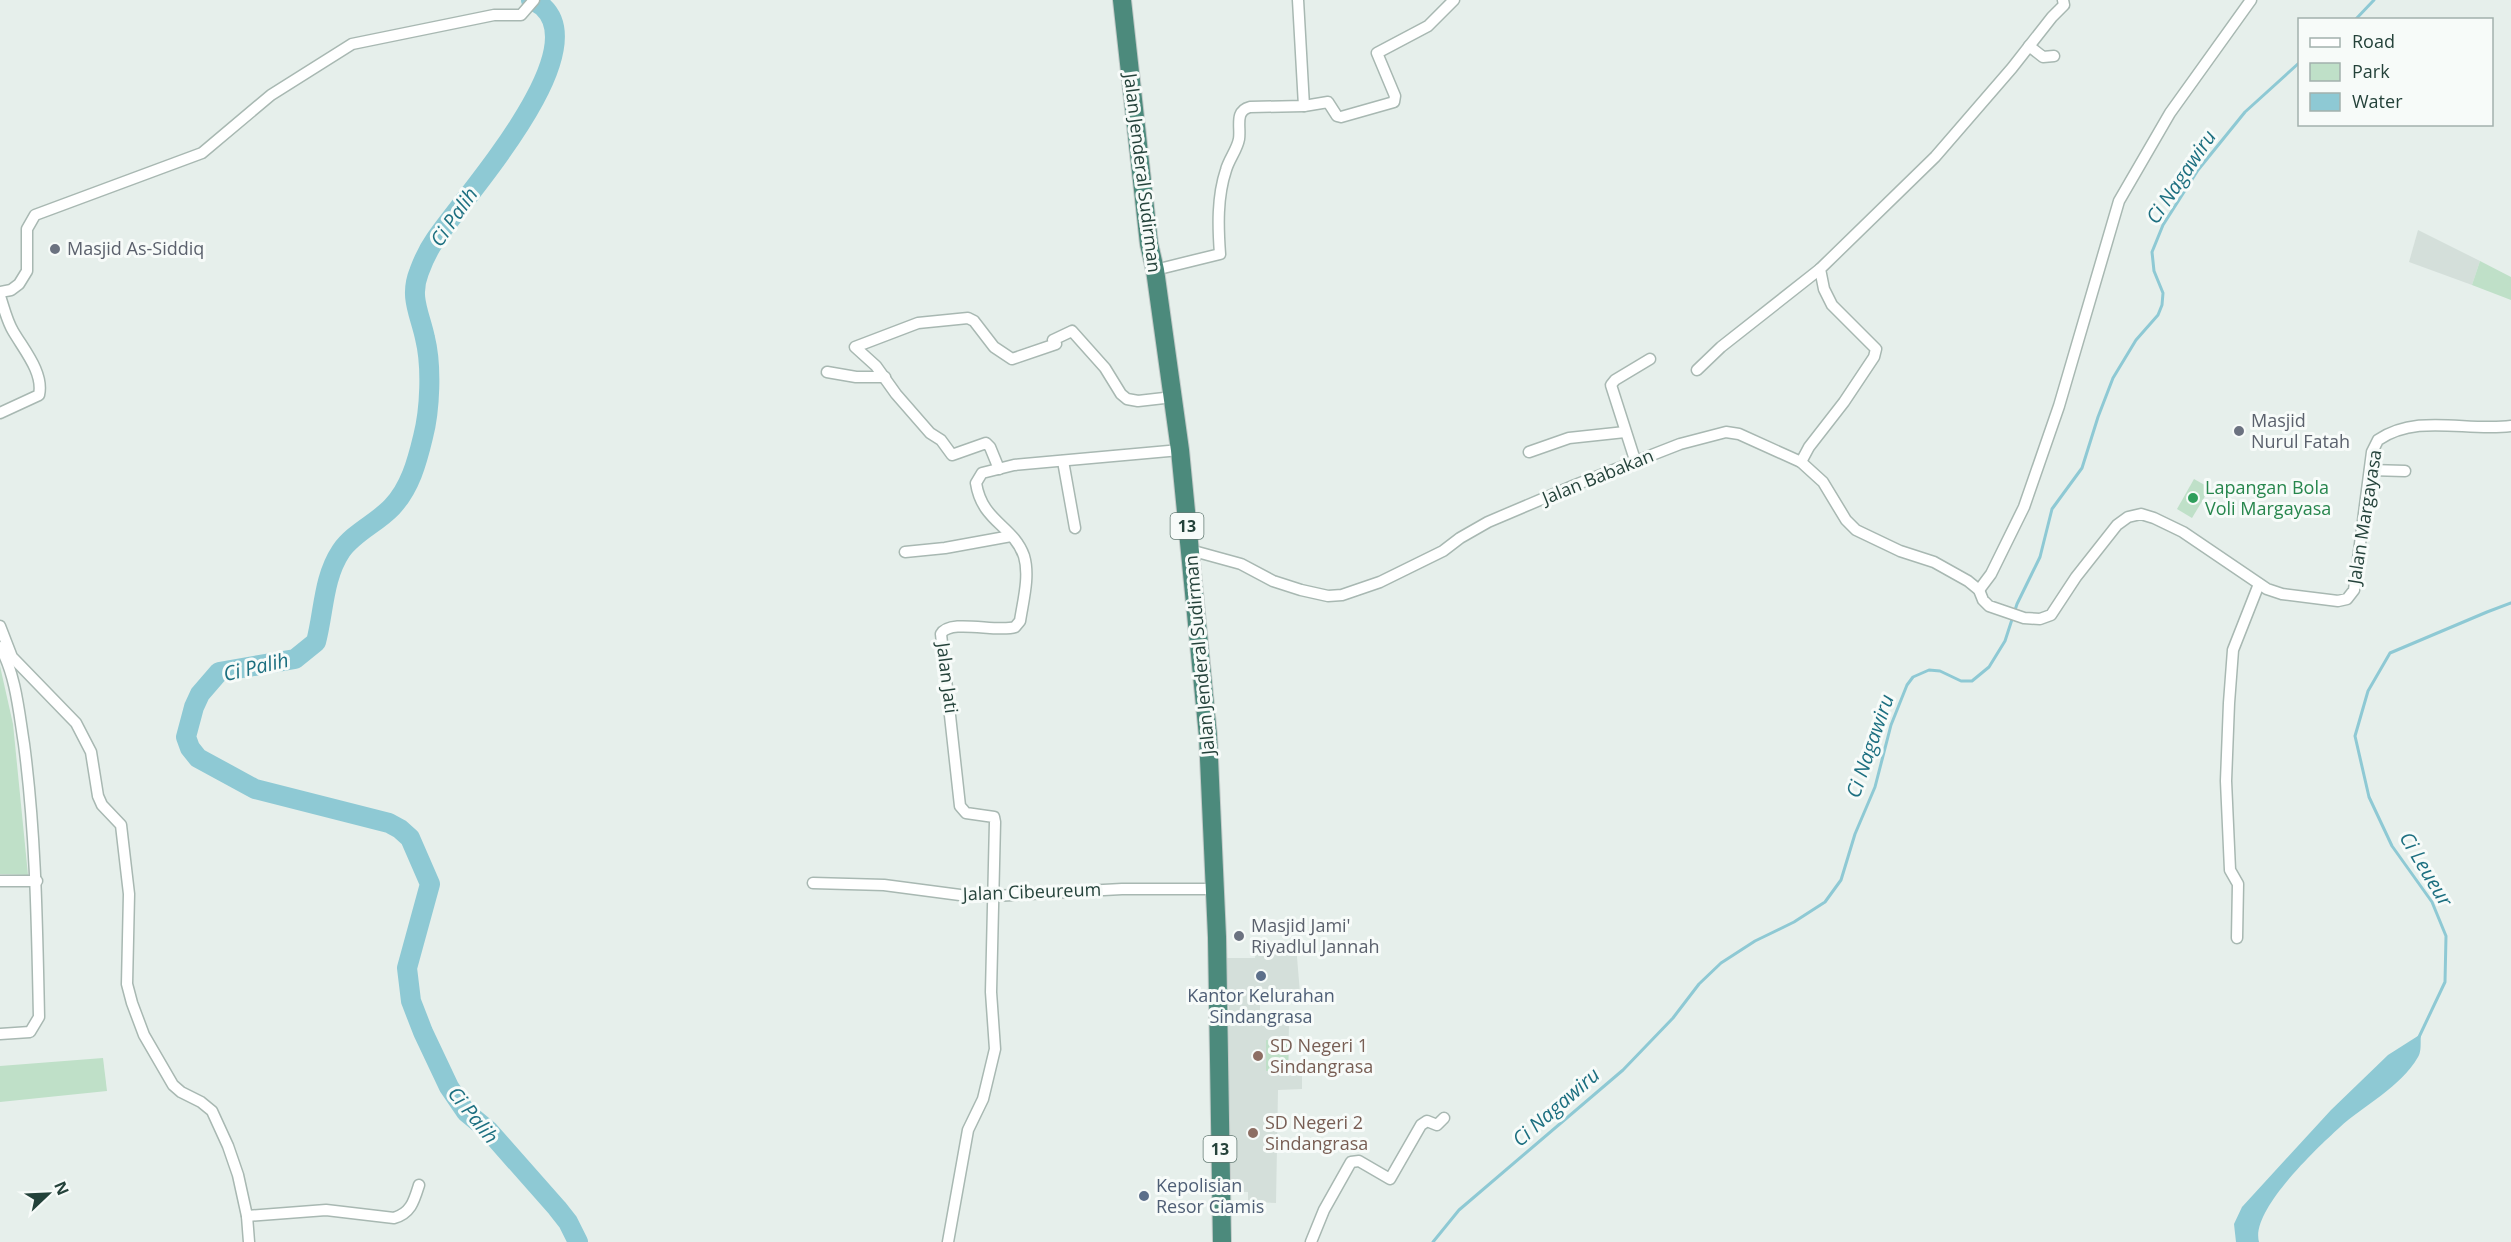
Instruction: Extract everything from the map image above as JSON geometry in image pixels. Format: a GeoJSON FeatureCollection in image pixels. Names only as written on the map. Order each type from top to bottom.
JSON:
{"type":"FeatureCollection","features":[{"type":"Feature","properties":{"kind":"highway","name":"Jalan Jenderal Sudirman"},"geometry":{"type":"LineString","coordinates":[[1122,0],[1149,244],[1155,270],[1180,450],[1208,736],[1216,889],[1222,1242]]}},
{"type":"Feature","properties":{"kind":"street"},"geometry":{"type":"LineString","coordinates":[[0,413],[34,399],[39,395],[41,389],[27,352],[13,330],[0,294],[19,284],[27,271],[27,229],[35,215],[202,153],[271,95],[352,44],[494,15],[521,15],[534,0]]}},
{"type":"Feature","properties":{"kind":"street"},"geometry":{"type":"LineString","coordinates":[[1298,0],[1304,106]]}},
{"type":"Feature","properties":{"kind":"street"},"geometry":{"type":"LineString","coordinates":[[1155,270],[1220,254],[1219,220],[1222,186],[1226,169],[1239,139],[1242,110],[1328,102],[1336,116],[1341,117],[1395,102],[1395,96],[1377,53],[1428,26],[1454,0]]}},
{"type":"Feature","properties":{"kind":"street"},"geometry":{"type":"LineString","coordinates":[[1697,370],[1721,347],[1820,269],[1935,158],[2064,5],[2062,0]]}},
{"type":"Feature","properties":{"kind":"street"},"geometry":{"type":"LineString","coordinates":[[1979,590],[1991,574],[2024,507],[2059,406],[2119,201],[2170,113],[2251,0]]}},
{"type":"Feature","properties":{"kind":"street"},"geometry":{"type":"LineString","coordinates":[[2029,46],[2043,57],[2054,56]]}},
{"type":"Feature","properties":{"kind":"street"},"geometry":{"type":"LineString","coordinates":[[1800,462],[1844,402],[1874,357],[1876,349],[1832,305],[1824,289],[1820,269]]}},
{"type":"Feature","properties":{"kind":"street"},"geometry":{"type":"LineString","coordinates":[[999,469],[986,443],[952,455],[948,453],[941,440],[930,433],[896,394],[885,377],[855,347],[918,323],[968,318],[974,321],[994,347],[1012,359],[1048,348],[1056,344],[1053,340],[1072,331],[1105,368],[1121,394],[1127,399],[1138,401],[1173,397]]}},
{"type":"Feature","properties":{"kind":"street"},"geometry":{"type":"LineString","coordinates":[[1635,460],[1611,385],[1615,380],[1650,359]]}},
{"type":"Feature","properties":{"kind":"street"},"geometry":{"type":"LineString","coordinates":[[827,372],[856,377],[885,377]]}},
{"type":"Feature","properties":{"kind":"street","name":"Jalan Margayasa"},"geometry":{"type":"LineString","coordinates":[[1979,590],[1986,603],[2024,618],[2040,619],[2051,615],[2117,525],[2134,515],[2154,518],[2182,532],[2267,589],[2294,597],[2338,601],[2350,597],[2354,590],[2372,452],[2378,440],[2413,426],[2432,424],[2479,428],[2511,426]]}},
{"type":"Feature","properties":{"kind":"street"},"geometry":{"type":"LineString","coordinates":[[1529,452],[1569,438],[1625,432]]}},
{"type":"Feature","properties":{"kind":"street","name":"Jalan Babakan"},"geometry":{"type":"LineString","coordinates":[[1190,550],[1241,564],[1273,581],[1301,590],[1328,596],[1342,595],[1380,582],[1443,551],[1488,522],[1635,460],[1696,438],[1726,432],[1739,434],[1800,462],[1824,482],[1846,520],[1856,530],[1900,551],[1934,562],[1960,575],[1979,590]]}},
{"type":"Feature","properties":{"kind":"street","name":"Jalan Jati"},"geometry":{"type":"LineString","coordinates":[[993,896],[995,822],[994,817],[990,815],[966,813],[960,806],[941,634],[943,630],[952,626],[1011,628],[1018,624],[1026,573],[1023,553],[1011,536],[988,514],[977,491],[978,477],[982,473],[1014,465],[1180,450]]}},
{"type":"Feature","properties":{"kind":"street"},"geometry":{"type":"LineString","coordinates":[[1063,461],[1075,528]]}},
{"type":"Feature","properties":{"kind":"street"},"geometry":{"type":"LineString","coordinates":[[2370,470],[2405,471]]}},
{"type":"Feature","properties":{"kind":"street"},"geometry":{"type":"LineString","coordinates":[[905,552],[945,548],[1011,536]]}},
{"type":"Feature","properties":{"kind":"street"},"geometry":{"type":"LineString","coordinates":[[2237,939],[2238,884],[2230,870],[2226,781],[2229,703],[2233,650],[2259,584]]}},
{"type":"Feature","properties":{"kind":"street"},"geometry":{"type":"LineString","coordinates":[[0,626],[12,657],[76,723],[91,752],[102,805],[121,825],[129,894],[127,984],[132,1003],[144,1035],[172,1085],[212,1111],[238,1175],[247,1216],[249,1242]]}},
{"type":"Feature","properties":{"kind":"street"},"geometry":{"type":"LineString","coordinates":[[0,647],[13,685],[21,721],[31,802],[36,881],[39,1017],[34,1028],[26,1034],[0,1034]]}},
{"type":"Feature","properties":{"kind":"street"},"geometry":{"type":"LineString","coordinates":[[0,881],[36,881]]}},
{"type":"Feature","properties":{"kind":"street","name":"Jalan Cibeureum"},"geometry":{"type":"LineString","coordinates":[[813,883],[884,885],[960,895],[993,896],[1122,889],[1216,889]]}},
{"type":"Feature","properties":{"kind":"street"},"geometry":{"type":"LineString","coordinates":[[948,1242],[968,1130],[983,1099],[995,1049],[991,992],[993,896]]}},
{"type":"Feature","properties":{"kind":"street"},"geometry":{"type":"LineString","coordinates":[[1311,1242],[1324,1210],[1351,1162],[1359,1161],[1388,1183],[1421,1125],[1427,1121],[1437,1125],[1444,1119]]}},
{"type":"Feature","properties":{"kind":"street"},"geometry":{"type":"LineString","coordinates":[[247,1216],[326,1210],[394,1218],[404,1215],[413,1205],[420,1185]]}},
{"type":"Feature","properties":{"kind":"shaded area"},"geometry":{"type":"Polygon","coordinates":[[[2418,230],[2480,261],[2472,285],[2409,262],[2418,230]]]}},
{"type":"Feature","properties":{"kind":"shaded area"},"geometry":{"type":"Polygon","coordinates":[[[1256,945],[1296,945],[1300,993],[1287,997],[1260,998],[1260,1022],[1289,1023],[1288,1071],[1302,1072],[1302,1089],[1278,1090],[1276,1203],[1248,1202],[1248,1192],[1241,1192],[1241,1187],[1229,1187],[1227,1089],[1229,1006],[1224,1006],[1223,958],[1255,958],[1256,945]]]}},
{"type":"Feature","properties":{"kind":"green space"},"geometry":{"type":"Polygon","coordinates":[[[2480,261],[2511,277],[2511,300],[2472,285],[2480,261]]]}},
{"type":"Feature","properties":{"kind":"green space","name":"Lapangan Bola Voli Margayasa"},"geometry":{"type":"Polygon","coordinates":[[[2194,479],[2210,488],[2192,518],[2177,509],[2194,479]]]}},
{"type":"Feature","properties":{"kind":"green space"},"geometry":{"type":"Polygon","coordinates":[[[0,666],[13,724],[28,875],[0,874],[0,666]]]}},
{"type":"Feature","properties":{"kind":"green space"},"geometry":{"type":"Polygon","coordinates":[[[1266,1040],[1289,1041],[1288,1071],[1266,1071],[1266,1040]]]}},
{"type":"Feature","properties":{"kind":"green space"},"geometry":{"type":"Polygon","coordinates":[[[103,1058],[107,1091],[0,1102],[0,1066],[103,1058]]]}},
{"type":"Feature","properties":{"kind":"water"},"geometry":{"type":"Polygon","coordinates":[[[2421,1034],[2419,1055],[2402,1078],[2349,1119],[2287,1181],[2265,1214],[2259,1229],[2259,1242],[2236,1242],[2234,1224],[2242,1207],[2331,1110],[2388,1055],[2421,1034]]]}},
{"type":"Feature","properties":{"kind":"waterway","name":"Ci Palih"},"geometry":{"type":"LineString","coordinates":[[531,0],[543,7],[554,29],[552,58],[539,91],[495,161],[432,244],[416,281],[416,305],[429,361],[429,388],[423,437],[404,492],[392,507],[352,539],[335,561],[327,584],[316,642],[295,659],[219,672],[200,694],[186,737],[190,748],[198,758],[255,789],[389,823],[410,838],[430,884],[407,968],[411,1001],[423,1032],[449,1087],[466,1112],[489,1131],[557,1208],[568,1222],[578,1242]]}},
{"type":"Feature","properties":{"kind":"waterway","name":"Ci Nagawiru"},"geometry":{"type":"LineString","coordinates":[[2357,18],[2374,0]]}},
{"type":"Feature","properties":{"kind":"waterway","name":"Ci Nagawiru"},"geometry":{"type":"LineString","coordinates":[[1433,1242],[1459,1210],[1623,1070],[1673,1018],[1699,984],[1721,963],[1825,902],[1841,880],[1855,834],[1875,787],[1891,725],[1907,685],[1913,677],[1929,670],[1940,671],[1961,681],[1972,681],[1989,667],[2005,641],[2017,604],[2040,557],[2052,509],[2082,468],[2113,378],[2136,340],[2158,315],[2162,305],[2163,293],[2154,271],[2152,252],[2163,225],[2198,170],[2245,112],[2298,64]]}},
{"type":"Feature","properties":{"kind":"waterway","name":"Ci Leueur"},"geometry":{"type":"LineString","coordinates":[[2419,1037],[2445,982],[2446,936],[2432,902],[2392,846],[2369,797],[2355,736],[2368,691],[2390,653],[2511,603]]}},
{"type":"Feature","properties":{"kind":"place","name":"Masjid As-Siddiq"},"geometry":{"type":"Point","coordinates":[55,249]}},
{"type":"Feature","properties":{"kind":"place","name":"Masjid Nurul Fatah"},"geometry":{"type":"Point","coordinates":[2239,431]}},
{"type":"Feature","properties":{"kind":"place","name":"Lapangan Bola Voli Margayasa"},"geometry":{"type":"Point","coordinates":[2193,498]}},
{"type":"Feature","properties":{"kind":"place","name":"Masjid Jami' Riyadlul Jannah"},"geometry":{"type":"Point","coordinates":[1239,936]}},
{"type":"Feature","properties":{"kind":"place","name":"Kantor Kelurahan Sindangrasa"},"geometry":{"type":"Point","coordinates":[1261,976]}},
{"type":"Feature","properties":{"kind":"place","name":"SD Negeri 1 Sindangrasa"},"geometry":{"type":"Point","coordinates":[1258,1056]}},
{"type":"Feature","properties":{"kind":"place","name":"SD Negeri 2 Sindangrasa"},"geometry":{"type":"Point","coordinates":[1253,1133]}},
{"type":"Feature","properties":{"kind":"place","name":"Kepolisian Resor Ciamis"},"geometry":{"type":"Point","coordinates":[1144,1196]}}]}
